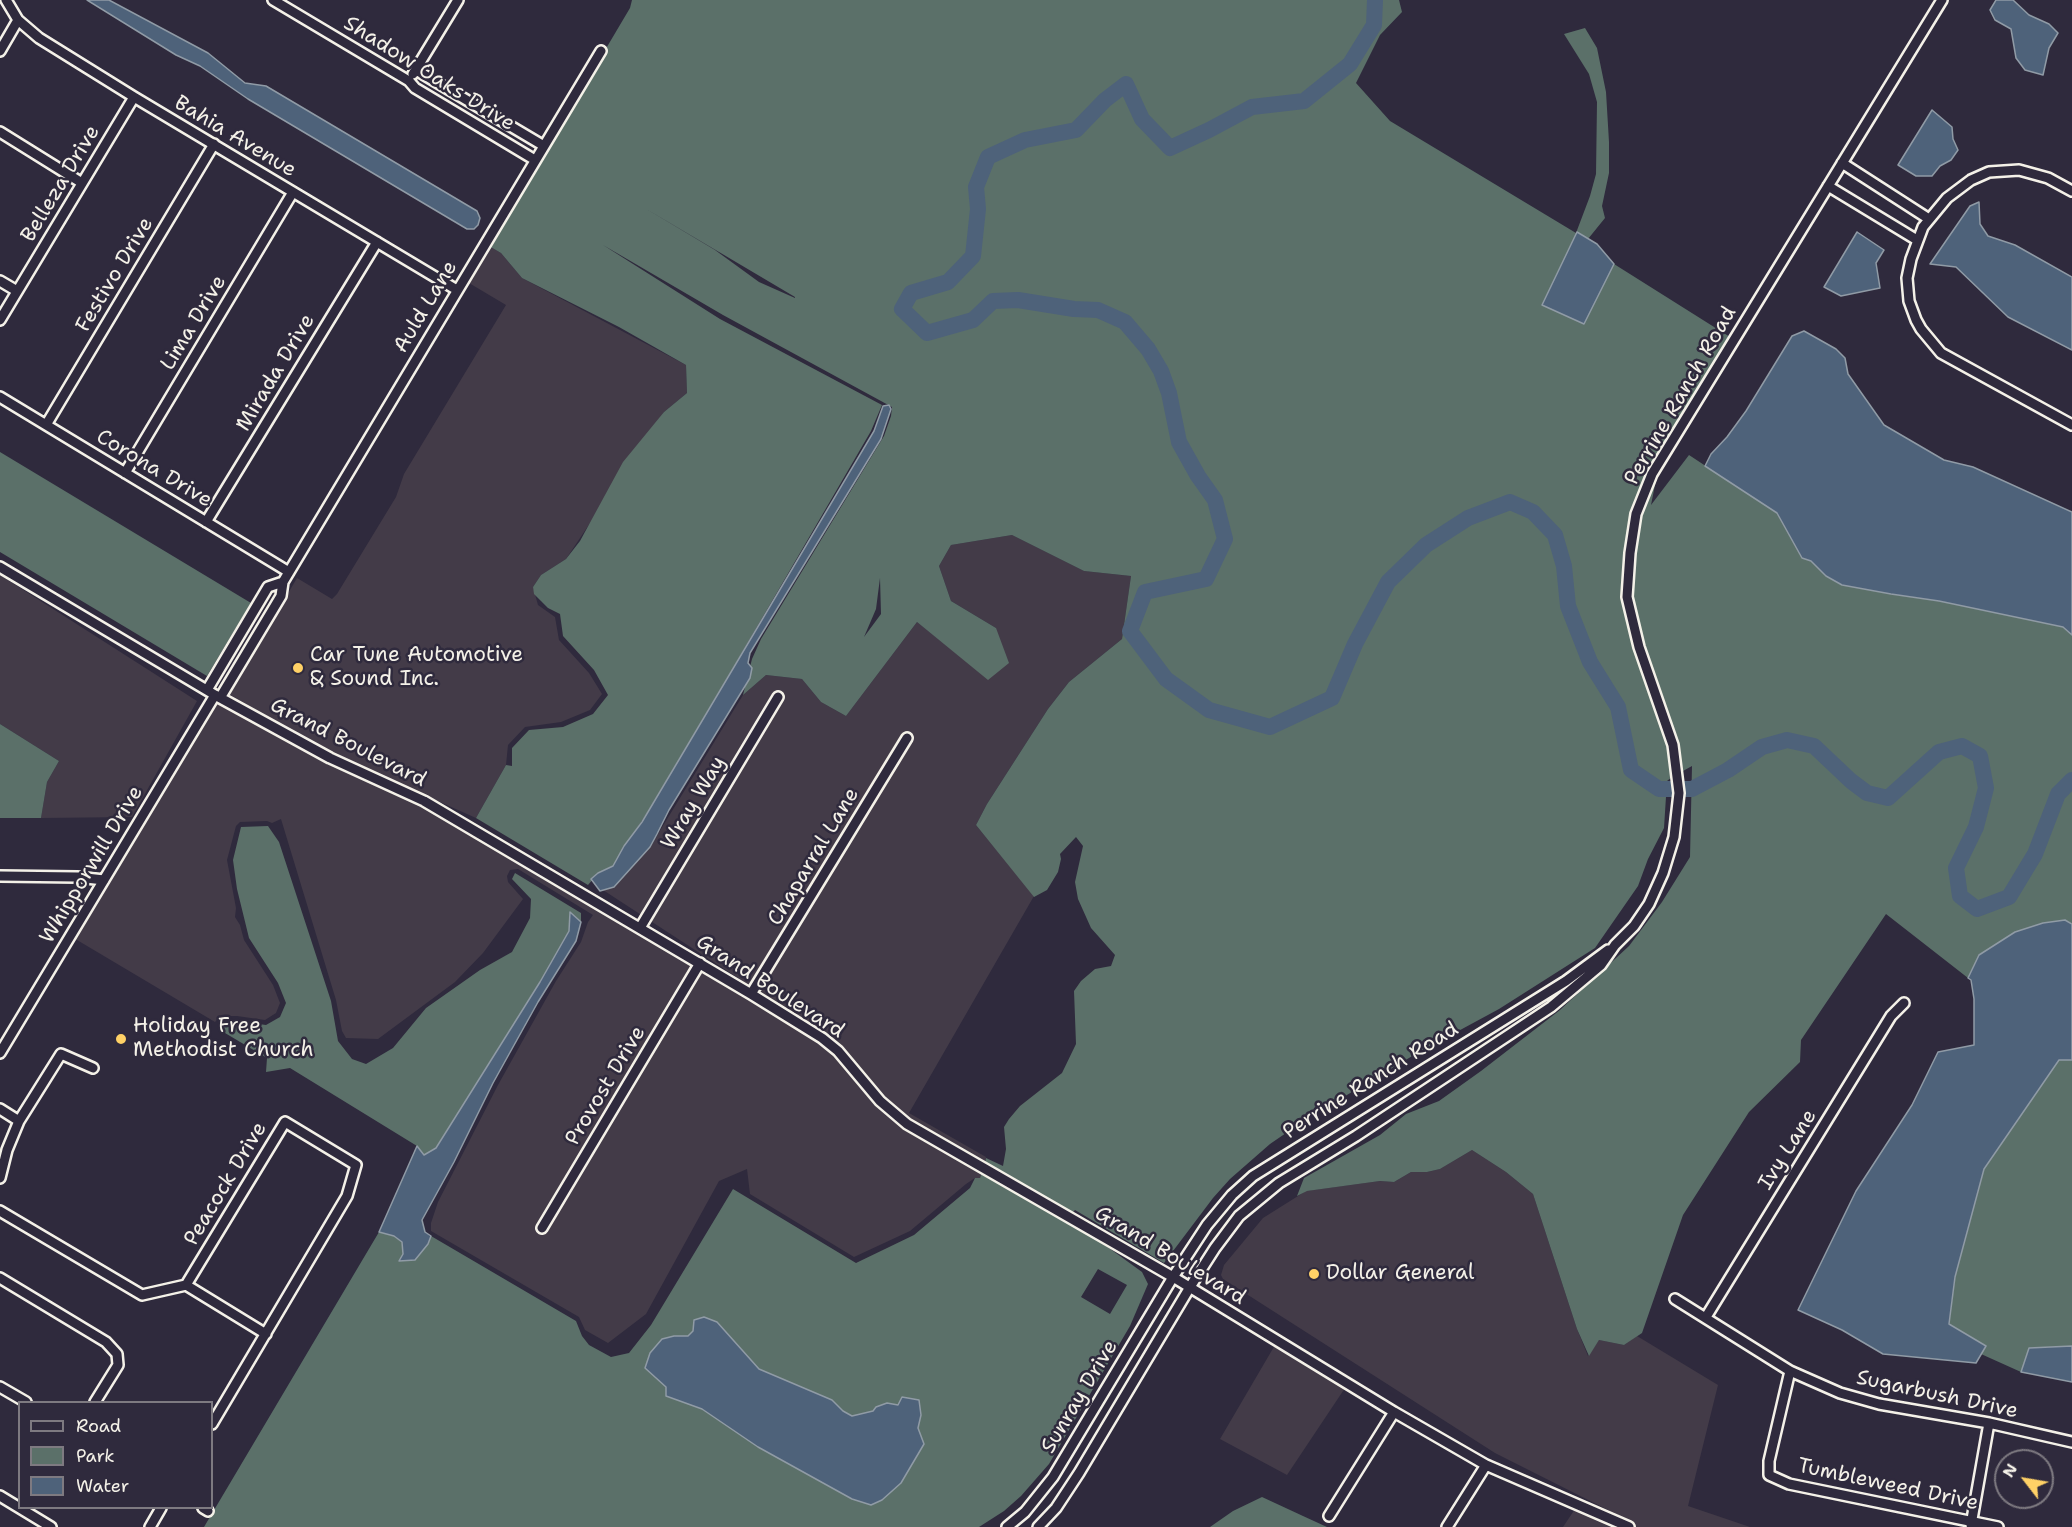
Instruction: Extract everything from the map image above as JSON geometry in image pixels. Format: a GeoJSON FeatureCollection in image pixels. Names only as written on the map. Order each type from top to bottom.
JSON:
{"type":"FeatureCollection","features":[{"type":"Feature","properties":{"kind":"street","name":"Bahia Avenue"},"geometry":{"type":"LineString","coordinates":[[6,0],[18,20],[39,38],[458,290]]}},
{"type":"Feature","properties":{"kind":"street","name":"Shadow Oaks Drive"},"geometry":{"type":"LineString","coordinates":[[273,0],[535,160]]}},
{"type":"Feature","properties":{"kind":"street"},"geometry":{"type":"LineString","coordinates":[[409,81],[458,0]]}},
{"type":"Feature","properties":{"kind":"street","name":"Perrine Ranch Road"},"geometry":{"type":"LineString","coordinates":[[1173,1277],[1207,1225],[1232,1195],[1253,1176],[1566,981],[1615,945],[1634,926],[1649,904],[1663,873],[1674,837],[1677,818],[1677,768],[1673,745],[1639,647],[1627,597],[1636,514],[1652,474],[1942,0]]}},
{"type":"Feature","properties":{"kind":"street"},"geometry":{"type":"LineString","coordinates":[[0,51],[18,20]]}},
{"type":"Feature","properties":{"kind":"street","name":"Auld Lane"},"geometry":{"type":"LineString","coordinates":[[214,694],[281,596],[283,582],[601,51]]}},
{"type":"Feature","properties":{"kind":"street","name":"Shadow Oaks Drive"},"geometry":{"type":"LineString","coordinates":[[416,70],[544,146]]}},
{"type":"Feature","properties":{"kind":"street","name":"Belleza Drive"},"geometry":{"type":"LineString","coordinates":[[0,320],[134,97]]}},
{"type":"Feature","properties":{"kind":"street"},"geometry":{"type":"LineString","coordinates":[[0,132],[82,183]]}},
{"type":"Feature","properties":{"kind":"street","name":"Festivo Drive"},"geometry":{"type":"LineString","coordinates":[[46,425],[214,144]]}},
{"type":"Feature","properties":{"kind":"street"},"geometry":{"type":"LineString","coordinates":[[1842,163],[1929,219]]}},
{"type":"Feature","properties":{"kind":"street"},"geometry":{"type":"LineString","coordinates":[[2072,191],[2039,174],[2019,170],[1999,170],[1980,176],[1962,185],[1929,219],[1917,240],[1908,268],[1909,301],[1920,329],[1933,346],[1948,358],[2072,425]]}},
{"type":"Feature","properties":{"kind":"street"},"geometry":{"type":"LineString","coordinates":[[1828,186],[1917,240]]}},
{"type":"Feature","properties":{"kind":"street","name":"Lima Drive"},"geometry":{"type":"LineString","coordinates":[[125,473],[293,192]]}},
{"type":"Feature","properties":{"kind":"street","name":"Mirada Drive"},"geometry":{"type":"LineString","coordinates":[[206,522],[376,242]]}},
{"type":"Feature","properties":{"kind":"street"},"geometry":{"type":"LineString","coordinates":[[0,281],[17,291]]}},
{"type":"Feature","properties":{"kind":"street","name":"Corona Drive"},"geometry":{"type":"LineString","coordinates":[[0,397],[289,572]]}},
{"type":"Feature","properties":{"kind":"street","name":"Grand Boulevard"},"geometry":{"type":"LineString","coordinates":[[0,567],[214,694],[330,758],[424,801],[700,963],[822,1038],[838,1051],[880,1101],[907,1124],[1190,1287],[1394,1412],[1486,1465],[1629,1527]]}},
{"type":"Feature","properties":{"kind":"street","name":"Auld Lane"},"geometry":{"type":"LineString","coordinates":[[214,694],[268,588],[283,582]]}},
{"type":"Feature","properties":{"kind":"street","name":"Whipporwill Drive"},"geometry":{"type":"LineString","coordinates":[[0,1053],[214,694]]}},
{"type":"Feature","properties":{"kind":"street","name":"Wray Way"},"geometry":{"type":"LineString","coordinates":[[640,928],[778,697]]}},
{"type":"Feature","properties":{"kind":"street","name":"Chaparral Lane"},"geometry":{"type":"LineString","coordinates":[[751,994],[908,738]]}},
{"type":"Feature","properties":{"kind":"street"},"geometry":{"type":"LineString","coordinates":[[0,876],[78,877],[104,880]]}},
{"type":"Feature","properties":{"kind":"street","name":"Perrine Ranch Road"},"geometry":{"type":"LineString","coordinates":[[1190,1287],[1239,1216],[1261,1196],[1551,1007],[1601,965],[1615,945]]}},
{"type":"Feature","properties":{"kind":"street","name":"Provost Drive"},"geometry":{"type":"LineString","coordinates":[[543,1228],[700,963]]}},
{"type":"Feature","properties":{"kind":"street","name":"Ivy Lane"},"geometry":{"type":"LineString","coordinates":[[1706,1317],[1891,1016],[1904,1003]]}},
{"type":"Feature","properties":{"kind":"street"},"geometry":{"type":"LineString","coordinates":[[0,1178],[7,1150],[19,1121],[61,1054],[93,1068]]}},
{"type":"Feature","properties":{"kind":"street"},"geometry":{"type":"LineString","coordinates":[[0,1109],[19,1121]]}},
{"type":"Feature","properties":{"kind":"street","name":"Peacock Drive"},"geometry":{"type":"LineString","coordinates":[[186,1285],[285,1122],[356,1165],[347,1196],[213,1422]]}},
{"type":"Feature","properties":{"kind":"street"},"geometry":{"type":"LineString","coordinates":[[0,1211],[142,1295],[186,1285],[266,1334]]}},
{"type":"Feature","properties":{"kind":"street","name":"Sunray Drive"},"geometry":{"type":"LineString","coordinates":[[1007,1527],[1025,1512],[1053,1477],[1173,1277]]}},
{"type":"Feature","properties":{"kind":"street"},"geometry":{"type":"LineString","coordinates":[[0,1278],[106,1342],[117,1354],[118,1365],[96,1401]]}},
{"type":"Feature","properties":{"kind":"street","name":"Sunray Drive"},"geometry":{"type":"LineString","coordinates":[[1038,1527],[1056,1508],[1079,1473],[1190,1287]]}},
{"type":"Feature","properties":{"kind":"street","name":"Sugarbush Drive"},"geometry":{"type":"LineString","coordinates":[[1675,1299],[1790,1371],[1840,1393],[1879,1404],[1989,1423],[2072,1442]]}},
{"type":"Feature","properties":{"kind":"street","name":"Tumbleweed Drive"},"geometry":{"type":"LineString","coordinates":[[1790,1371],[1769,1461],[1769,1475],[1789,1484],[1971,1524],[1998,1527]]}},
{"type":"Feature","properties":{"kind":"street"},"geometry":{"type":"LineString","coordinates":[[0,1387],[24,1401]]}},
{"type":"Feature","properties":{"kind":"street"},"geometry":{"type":"LineString","coordinates":[[1329,1516],[1394,1412]]}},
{"type":"Feature","properties":{"kind":"street"},"geometry":{"type":"LineString","coordinates":[[1971,1524],[1989,1423]]}},
{"type":"Feature","properties":{"kind":"street"},"geometry":{"type":"LineString","coordinates":[[1447,1527],[1486,1465]]}},
{"type":"Feature","properties":{"kind":"street"},"geometry":{"type":"LineString","coordinates":[[0,1496],[18,1507]]}},
{"type":"Feature","properties":{"kind":"street"},"geometry":{"type":"LineString","coordinates":[[21,1509],[51,1527]]}},
{"type":"Feature","properties":{"kind":"street"},"geometry":{"type":"LineString","coordinates":[[150,1527],[161,1509]]}},
{"type":"Feature","properties":{"kind":"shaded area"},"geometry":{"type":"Polygon","coordinates":[[[489,246],[501,253],[522,278],[686,365],[687,393],[664,412],[566,559],[541,575],[533,587],[538,605],[555,617],[559,640],[589,673],[602,694],[590,710],[561,722],[525,727],[508,745],[506,765],[476,818],[332,754],[229,694],[297,578],[332,599],[396,497],[404,474],[506,305],[469,283],[489,246]]]}},
{"type":"Feature","properties":{"kind":"shaded area"},"geometry":{"type":"Polygon","coordinates":[[[1012,535],[1084,571],[1131,576],[1122,639],[1069,682],[1048,709],[976,825],[1034,896],[909,1113],[986,1157],[985,1163],[910,1120],[884,1097],[842,1048],[824,1034],[603,890],[614,887],[650,847],[743,695],[766,675],[802,679],[821,702],[846,716],[917,622],[988,679],[996,628],[951,601],[939,566],[951,545],[1012,535]]]}},
{"type":"Feature","properties":{"kind":"shaded area"},"geometry":{"type":"Polygon","coordinates":[[[0,575],[197,701],[132,817],[41,818],[47,782],[59,761],[0,724],[0,575]]]}},
{"type":"Feature","properties":{"kind":"shaded area"},"geometry":{"type":"Polygon","coordinates":[[[213,699],[328,762],[421,805],[749,998],[819,1042],[834,1054],[877,1104],[904,1127],[982,1172],[980,1178],[975,1178],[966,1184],[910,1231],[854,1257],[750,1194],[747,1169],[719,1181],[646,1314],[608,1343],[585,1330],[579,1317],[431,1231],[431,1223],[438,1202],[498,1085],[556,981],[581,942],[593,915],[518,869],[510,870],[507,876],[508,882],[523,899],[483,953],[455,982],[378,1039],[346,1038],[342,1031],[336,1000],[281,819],[272,823],[267,821],[240,822],[236,826],[227,860],[236,908],[235,917],[244,940],[273,985],[280,1003],[276,1013],[265,1020],[220,1016],[215,1022],[77,940],[70,941],[213,699]]]}},
{"type":"Feature","properties":{"kind":"shaded area"},"geometry":{"type":"Polygon","coordinates":[[[1472,1150],[1506,1172],[1533,1194],[1588,1356],[1599,1340],[1624,1345],[1637,1336],[1718,1385],[1688,1506],[1750,1527],[1632,1527],[1622,1517],[1495,1453],[1223,1279],[1221,1275],[1224,1265],[1263,1218],[1306,1191],[1380,1181],[1394,1182],[1411,1172],[1440,1169],[1472,1150]]]}},
{"type":"Feature","properties":{"kind":"shaded area"},"geometry":{"type":"Polygon","coordinates":[[[1275,1345],[1345,1388],[1287,1475],[1220,1439],[1275,1345]]]}},
{"type":"Feature","properties":{"kind":"shaded area"},"geometry":{"type":"Polygon","coordinates":[[[1575,1509],[1618,1526],[1620,1527],[1563,1527],[1575,1509]]]}},
{"type":"Feature","properties":{"kind":"green space"},"geometry":{"type":"Polygon","coordinates":[[[632,0],[1399,0],[1402,12],[1380,35],[1356,83],[1390,121],[1576,233],[1596,174],[1597,102],[1589,74],[1564,34],[1585,28],[1597,48],[1606,92],[1609,173],[1602,206],[1605,218],[1588,239],[1577,233],[1584,324],[1614,264],[1730,337],[1648,471],[1631,513],[1624,552],[1622,596],[1634,648],[1668,745],[1672,777],[1667,781],[1664,828],[1648,859],[1638,886],[1595,948],[1499,1009],[1414,1055],[1305,1120],[1270,1144],[1230,1179],[1213,1198],[1164,1263],[1075,1210],[1072,1213],[985,1163],[986,1158],[1003,1166],[1006,1149],[1004,1127],[1009,1119],[1020,1106],[1062,1073],[1076,1044],[1074,991],[1081,981],[1095,969],[1111,966],[1115,955],[1091,928],[1078,899],[1075,882],[1083,846],[1076,837],[1060,854],[1058,872],[1047,890],[1034,897],[976,825],[1048,709],[1069,682],[1122,639],[1131,576],[1084,571],[1012,535],[951,545],[939,566],[951,601],[996,628],[1009,663],[988,680],[917,622],[846,716],[821,702],[802,679],[766,675],[743,695],[752,659],[761,639],[884,436],[892,407],[723,315],[603,245],[720,319],[882,405],[871,431],[733,668],[613,866],[598,873],[588,885],[476,818],[506,765],[512,766],[512,748],[529,730],[563,727],[593,714],[608,695],[594,670],[563,636],[560,614],[548,608],[534,594],[533,587],[541,575],[566,559],[580,541],[623,462],[664,412],[687,393],[686,365],[619,327],[522,278],[501,253],[489,246],[630,8],[632,0]],[[643,207],[715,250],[759,282],[795,298],[795,297],[643,207]],[[880,578],[876,609],[864,637],[881,614],[880,578]]]}},
{"type":"Feature","properties":{"kind":"green space"},"geometry":{"type":"Polygon","coordinates":[[[0,452],[251,603],[207,676],[0,552],[0,452]]]}},
{"type":"Feature","properties":{"kind":"green space"},"geometry":{"type":"Polygon","coordinates":[[[1689,455],[1777,513],[1802,558],[1811,561],[1826,576],[1842,585],[1939,601],[2063,627],[2072,635],[2072,924],[2065,920],[1979,955],[1968,978],[1886,914],[1801,1040],[1800,1062],[1749,1112],[1683,1215],[1642,1333],[1624,1345],[1599,1340],[1589,1356],[1577,1329],[1533,1194],[1506,1172],[1472,1150],[1440,1169],[1411,1172],[1394,1182],[1380,1181],[1307,1191],[1297,1196],[1304,1178],[1380,1135],[1406,1114],[1439,1101],[1560,1010],[1629,946],[1662,902],[1690,857],[1692,766],[1683,771],[1678,744],[1644,646],[1632,597],[1641,516],[1656,480],[1651,505],[1689,455]]]}},
{"type":"Feature","properties":{"kind":"green space"},"geometry":{"type":"Polygon","coordinates":[[[0,724],[59,761],[47,782],[41,818],[0,818],[0,724]]]}},
{"type":"Feature","properties":{"kind":"green space"},"geometry":{"type":"Polygon","coordinates":[[[268,826],[279,842],[331,1001],[338,1041],[352,1059],[366,1064],[393,1048],[426,1008],[480,970],[512,952],[530,918],[531,899],[512,879],[515,873],[581,913],[581,922],[570,912],[569,931],[540,982],[436,1148],[424,1155],[417,1146],[290,1068],[266,1072],[267,1058],[220,1030],[220,1021],[266,1025],[280,1017],[286,1003],[278,983],[249,938],[237,889],[233,860],[241,827],[268,826]]]}},
{"type":"Feature","properties":{"kind":"green space"},"geometry":{"type":"Polygon","coordinates":[[[2059,1060],[2072,1060],[2072,1346],[2029,1348],[2021,1372],[1981,1354],[1986,1346],[1949,1324],[1955,1277],[1984,1169],[2059,1060]]]}},
{"type":"Feature","properties":{"kind":"green space"},"geometry":{"type":"Polygon","coordinates":[[[982,1172],[1068,1222],[1142,1272],[1148,1284],[1130,1326],[1049,1464],[1021,1496],[1004,1511],[979,1527],[204,1527],[379,1232],[394,1236],[402,1242],[403,1254],[428,1244],[431,1236],[576,1321],[582,1336],[589,1345],[611,1357],[629,1353],[651,1325],[733,1189],[856,1263],[914,1235],[970,1188],[975,1178],[980,1178],[982,1172]],[[1098,1269],[1081,1297],[1110,1314],[1127,1285],[1098,1269]]]}},
{"type":"Feature","properties":{"kind":"green space"},"geometry":{"type":"Polygon","coordinates":[[[1262,1497],[1327,1527],[1210,1527],[1233,1511],[1262,1497]]]}},
{"type":"Feature","properties":{"kind":"water"},"geometry":{"type":"Polygon","coordinates":[[[87,0],[109,0],[208,53],[245,83],[266,86],[477,211],[480,218],[478,225],[474,229],[467,229],[87,0]]]}},
{"type":"Feature","properties":{"kind":"water"},"geometry":{"type":"Polygon","coordinates":[[[1996,0],[2013,0],[2029,15],[2049,24],[2058,33],[2049,48],[2043,75],[2025,70],[2016,58],[2011,29],[1995,20],[1990,10],[1996,0]]]}},
{"type":"Feature","properties":{"kind":"water"},"geometry":{"type":"Polygon","coordinates":[[[1932,110],[1952,127],[1953,139],[1958,150],[1951,160],[1940,166],[1932,176],[1916,176],[1898,165],[1932,110]]]}},
{"type":"Feature","properties":{"kind":"water"},"geometry":{"type":"Polygon","coordinates":[[[1979,202],[1980,224],[1988,236],[2015,245],[2072,277],[2072,350],[2008,317],[1956,267],[1930,264],[1970,206],[1979,202]]]}},
{"type":"Feature","properties":{"kind":"water"},"geometry":{"type":"Polygon","coordinates":[[[1577,232],[1597,244],[1614,264],[1584,324],[1542,305],[1577,232]]]}},
{"type":"Feature","properties":{"kind":"water"},"geometry":{"type":"Polygon","coordinates":[[[1857,232],[1884,250],[1876,263],[1880,288],[1841,296],[1824,287],[1857,232]]]}},
{"type":"Feature","properties":{"kind":"water"},"geometry":{"type":"Polygon","coordinates":[[[1804,331],[1836,349],[1845,358],[1848,374],[1884,425],[1944,460],[1973,467],[2072,512],[2072,635],[2063,627],[1939,601],[1842,585],[1826,576],[1811,561],[1802,558],[1777,513],[1705,466],[1711,454],[1746,411],[1792,336],[1804,331]]]}},
{"type":"Feature","properties":{"kind":"water"},"geometry":{"type":"Polygon","coordinates":[[[889,405],[891,409],[881,439],[750,653],[748,663],[752,668],[750,678],[669,810],[650,847],[614,887],[600,891],[591,879],[613,866],[624,846],[642,822],[874,431],[883,406],[889,405]]]}},
{"type":"Feature","properties":{"kind":"water"},"geometry":{"type":"Polygon","coordinates":[[[570,912],[581,922],[576,941],[538,1002],[493,1083],[422,1220],[425,1232],[431,1236],[428,1244],[415,1260],[399,1261],[403,1254],[402,1242],[394,1236],[379,1232],[417,1146],[424,1155],[436,1148],[540,982],[569,931],[570,912]]]}},
{"type":"Feature","properties":{"kind":"water"},"geometry":{"type":"Polygon","coordinates":[[[2065,920],[2072,924],[2072,1060],[2059,1060],[1984,1169],[1955,1277],[1949,1324],[1986,1346],[1976,1363],[1883,1354],[1842,1330],[1798,1310],[1856,1191],[1912,1105],[1938,1052],[1974,1045],[1974,999],[1971,980],[1968,978],[1979,955],[2015,932],[2043,923],[2065,920]]]}},
{"type":"Feature","properties":{"kind":"water"},"geometry":{"type":"Polygon","coordinates":[[[704,1317],[717,1322],[759,1369],[832,1400],[852,1416],[873,1411],[876,1407],[887,1403],[898,1405],[902,1397],[919,1400],[921,1415],[918,1428],[924,1444],[901,1483],[882,1500],[871,1505],[852,1499],[758,1447],[702,1409],[666,1396],[666,1387],[645,1368],[650,1353],[662,1339],[688,1336],[693,1331],[694,1320],[704,1317]]]}},
{"type":"Feature","properties":{"kind":"water"},"geometry":{"type":"Polygon","coordinates":[[[2072,1346],[2072,1382],[2021,1372],[2029,1348],[2072,1346]]]}},
{"type":"Feature","properties":{"kind":"waterway"},"geometry":{"type":"LineString","coordinates":[[1375,0],[1374,25],[1350,64],[1304,101],[1252,107],[1170,148],[1142,119],[1126,84],[1105,100],[1076,130],[1025,140],[988,157],[976,187],[978,209],[973,256],[948,282],[911,293],[902,309],[927,333],[973,320],[993,301],[1018,300],[1074,309],[1098,310],[1125,322],[1148,349],[1161,371],[1169,393],[1179,442],[1215,500],[1225,539],[1206,579],[1145,592],[1130,631],[1166,679],[1209,710],[1270,727],[1332,698],[1355,644],[1388,582],[1426,545],[1468,518],[1510,502],[1533,512],[1555,535],[1564,566],[1568,606],[1590,662],[1618,707],[1631,770],[1659,789],[1692,789],[1728,770],[1762,747],[1787,740],[1814,746],[1867,793],[1888,798],[1939,752],[1962,746],[1980,756],[1986,788],[1976,827],[1956,868],[1960,896],[1977,909],[2009,897],[2035,854],[2058,794],[2072,780]]}},
{"type":"Feature","properties":{"kind":"place","name":"Car Tune Automotive & Sound Inc."},"geometry":{"type":"Point","coordinates":[298,668]}},
{"type":"Feature","properties":{"kind":"place","name":"Holiday Free Methodist Church"},"geometry":{"type":"Point","coordinates":[121,1039]}},
{"type":"Feature","properties":{"kind":"place","name":"Dollar General"},"geometry":{"type":"Point","coordinates":[1314,1274]}}]}
